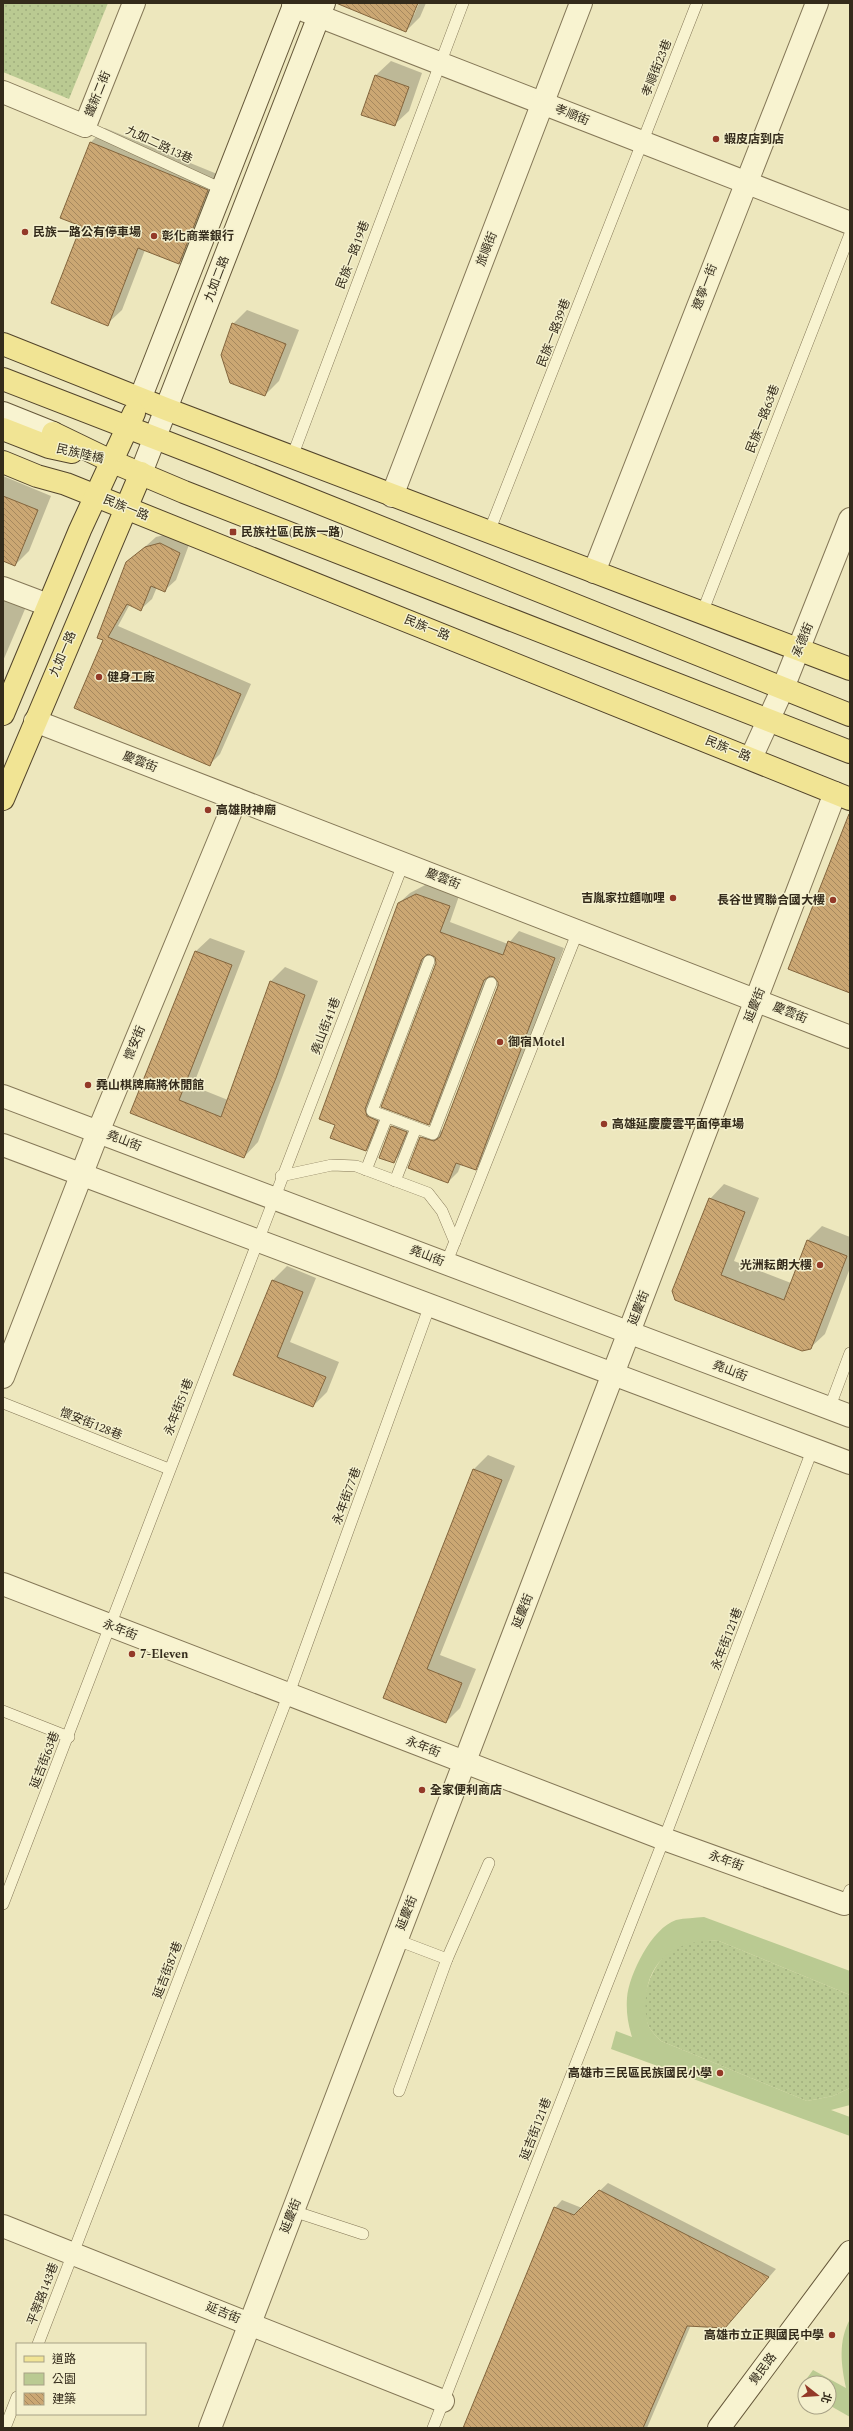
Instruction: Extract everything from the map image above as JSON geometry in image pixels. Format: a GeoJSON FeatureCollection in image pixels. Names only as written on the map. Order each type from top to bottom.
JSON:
{"type":"FeatureCollection","features":[{"type":"Feature","properties":{"kind":"main road"},"geometry":{"type":"LineString","coordinates":[[3,344],[166,410],[850,669]]}},
{"type":"Feature","properties":{"kind":"main road"},"geometry":{"type":"LineString","coordinates":[[3,379],[155,437],[850,715]]}},
{"type":"Feature","properties":{"kind":"main road"},"geometry":{"type":"LineString","coordinates":[[3,714],[48,605],[96,496],[129,427],[140,399]]}},
{"type":"Feature","properties":{"kind":"main road","name":"民族陸橋"},"geometry":{"type":"LineString","coordinates":[[3,429],[51,440],[141,473]]}},
{"type":"Feature","properties":{"kind":"main road","name":"民族一路"},"geometry":{"type":"LineString","coordinates":[[3,462],[96,496],[127,510],[843,796]]}},
{"type":"Feature","properties":{"kind":"main road"},"geometry":{"type":"LineString","coordinates":[[141,473],[850,752]]}},
{"type":"Feature","properties":{"kind":"main road","name":"九如二路"},"geometry":{"type":"LineString","coordinates":[[127,510],[141,473]]}},
{"type":"Feature","properties":{"kind":"main road","name":"九如一路"},"geometry":{"type":"LineString","coordinates":[[3,800],[104,556],[127,510]]}},
{"type":"Feature","properties":{"kind":"street","name":"鐵新二街"},"geometry":{"type":"LineString","coordinates":[[3,92],[85,126],[134,3]]}},
{"type":"Feature","properties":{"kind":"street","name":"旅順街"},"geometry":{"type":"LineString","coordinates":[[392,496],[581,3]]}},
{"type":"Feature","properties":{"kind":"street","name":"遼寧一街"},"geometry":{"type":"LineString","coordinates":[[594,572],[817,3]]}},
{"type":"Feature","properties":{"kind":"street","name":"孝順街"},"geometry":{"type":"LineString","coordinates":[[294,5],[322,10],[440,63],[850,223]]}},
{"type":"Feature","properties":{"kind":"street"},"geometry":{"type":"LineString","coordinates":[[140,399],[294,5]]}},
{"type":"Feature","properties":{"kind":"street","name":"九如二路"},"geometry":{"type":"LineString","coordinates":[[141,473],[322,10]]}},
{"type":"Feature","properties":{"kind":"street","name":"民族陸橋"},"geometry":{"type":"LineString","coordinates":[[3,413],[51,440]]}},
{"type":"Feature","properties":{"kind":"street","name":"承德街"},"geometry":{"type":"LineString","coordinates":[[751,758],[784,688],[850,519]]}},
{"type":"Feature","properties":{"kind":"street"},"geometry":{"type":"LineString","coordinates":[[3,588],[48,605]]}},
{"type":"Feature","properties":{"kind":"street","name":"慶雲街"},"geometry":{"type":"LineString","coordinates":[[35,722],[850,1036]]}},
{"type":"Feature","properties":{"kind":"street","name":"延慶街"},"geometry":{"type":"LineString","coordinates":[[210,2428],[757,1000],[843,796]]}},
{"type":"Feature","properties":{"kind":"street","name":"懷安街"},"geometry":{"type":"LineString","coordinates":[[3,1378],[98,1132],[236,799]]}},
{"type":"Feature","properties":{"kind":"street","name":"堯山街"},"geometry":{"type":"LineString","coordinates":[[3,1096],[850,1416]]}},
{"type":"Feature","properties":{"kind":"street"},"geometry":{"type":"LineString","coordinates":[[3,1145],[614,1373],[850,1463]]}},
{"type":"Feature","properties":{"kind":"street","name":"永年街"},"geometry":{"type":"LineString","coordinates":[[3,1584],[288,1696],[664,1839],[847,1897]]}},
{"type":"Feature","properties":{"kind":"street","name":"延吉街"},"geometry":{"type":"LineString","coordinates":[[3,2226],[443,2401]]}},
{"type":"Feature","properties":{"kind":"street","name":"覺民路"},"geometry":{"type":"LineString","coordinates":[[719,2428],[850,2252]]}},
{"type":"Feature","properties":{"kind":"lane","name":"民族一路19巷"},"geometry":{"type":"LineString","coordinates":[[292,457],[463,3]]}},
{"type":"Feature","properties":{"kind":"lane","name":"孝順街23巷"},"geometry":{"type":"LineString","coordinates":[[642,143],[697,3]]}},
{"type":"Feature","properties":{"kind":"lane","name":"九如二路13巷"},"geometry":{"type":"LineString","coordinates":[[85,126],[222,189]]}},
{"type":"Feature","properties":{"kind":"lane","name":"民族一路39巷"},"geometry":{"type":"LineString","coordinates":[[489,532],[642,143]]}},
{"type":"Feature","properties":{"kind":"lane","name":"民族一路63巷"},"geometry":{"type":"LineString","coordinates":[[702,613],[850,234]]}},
{"type":"Feature","properties":{"kind":"lane","name":"堯山街41巷"},"geometry":{"type":"LineString","coordinates":[[273,1197],[403,864]]}},
{"type":"Feature","properties":{"kind":"lane"},"geometry":{"type":"LineString","coordinates":[[446,1264],[578,931]]}},
{"type":"Feature","properties":{"kind":"lane"},"geometry":{"type":"LineString","coordinates":[[429,961],[372,1111],[416,1128],[433,1134],[491,983]]}},
{"type":"Feature","properties":{"kind":"lane"},"geometry":{"type":"LineString","coordinates":[[366,1170],[387,1117]]}},
{"type":"Feature","properties":{"kind":"lane"},"geometry":{"type":"LineString","coordinates":[[396,1181],[416,1128]]}},
{"type":"Feature","properties":{"kind":"lane"},"geometry":{"type":"LineString","coordinates":[[280,1176],[332,1165],[356,1166],[428,1193],[442,1211],[455,1242]]}},
{"type":"Feature","properties":{"kind":"lane","name":"永年街51巷"},"geometry":{"type":"LineString","coordinates":[[110,1625],[258,1240],[273,1197]]}},
{"type":"Feature","properties":{"kind":"lane","name":"永年街77巷"},"geometry":{"type":"LineString","coordinates":[[288,1696],[430,1305]]}},
{"type":"Feature","properties":{"kind":"lane"},"geometry":{"type":"LineString","coordinates":[[829,1409],[850,1353]]}},
{"type":"Feature","properties":{"kind":"lane","name":"懷安街128巷"},"geometry":{"type":"LineString","coordinates":[[3,1403],[169,1469]]}},
{"type":"Feature","properties":{"kind":"lane","name":"永年街121巷"},"geometry":{"type":"LineString","coordinates":[[664,1839],[813,1448]]}},
{"type":"Feature","properties":{"kind":"lane","name":"延吉街63巷"},"geometry":{"type":"LineString","coordinates":[[3,1904],[69,1737],[110,1625]]}},
{"type":"Feature","properties":{"kind":"lane","name":"延吉街87巷"},"geometry":{"type":"LineString","coordinates":[[73,2253],[288,1696]]}},
{"type":"Feature","properties":{"kind":"lane"},"geometry":{"type":"LineString","coordinates":[[3,1712],[69,1737]]}},
{"type":"Feature","properties":{"kind":"lane","name":"延吉街121巷"},"geometry":{"type":"LineString","coordinates":[[433,2428],[664,1839]]}},
{"type":"Feature","properties":{"kind":"lane"},"geometry":{"type":"LineString","coordinates":[[399,2091],[447,1959],[489,1863]]}},
{"type":"Feature","properties":{"kind":"lane"},"geometry":{"type":"LineString","coordinates":[[397,1940],[447,1959]]}},
{"type":"Feature","properties":{"kind":"lane"},"geometry":{"type":"LineString","coordinates":[[293,2211],[363,2234]]}},
{"type":"Feature","properties":{"kind":"lane","name":"平等路143巷"},"geometry":{"type":"LineString","coordinates":[[38,2343],[73,2253]]}},
{"type":"Feature","properties":{"kind":"lane"},"geometry":{"type":"LineString","coordinates":[[5,2428],[16,2400]]}},
{"type":"Feature","properties":{"kind":"green space"},"geometry":{"type":"Polygon","coordinates":[[[3,3],[108,3],[69,99],[3,72],[3,3]]]}},
{"type":"Feature","properties":{"kind":"green space"},"geometry":{"type":"Polygon","coordinates":[[[704,1917],[850,1971],[850,1995],[719,1941],[692,1943],[669,1953],[660,1961],[653,1971],[648,1983],[645,2008],[650,2029],[661,2041],[807,2101],[833,2096],[850,2088],[850,2105],[831,2110],[850,2117],[850,2136],[611,2049],[616,2031],[632,2037],[628,2023],[627,1998],[632,1977],[650,1942],[658,1932],[676,1920],[704,1917]]]}},
{"type":"Feature","properties":{"kind":"green space"},"geometry":{"type":"Polygon","coordinates":[[[701,1940],[719,1941],[850,1995],[850,2088],[833,2096],[807,2101],[661,2041],[650,2029],[646,2018],[645,1998],[650,1978],[661,1960],[670,1950],[701,1940]]]}},
{"type":"Feature","properties":{"kind":"green space"},"geometry":{"type":"Polygon","coordinates":[[[850,2319],[850,2417],[837,2410],[837,2383],[846,2388],[842,2362],[842,2345],[850,2319]]]}},
{"type":"Feature","properties":{"kind":"green space"},"geometry":{"type":"Polygon","coordinates":[[[813,2370],[822,2375],[809,2375],[813,2370]]]}},
{"type":"Feature","properties":{"kind":"building"},"geometry":{"type":"Polygon","coordinates":[[[336,3],[418,3],[406,32],[336,3]]]}},
{"type":"Feature","properties":{"kind":"building"},"geometry":{"type":"Polygon","coordinates":[[[375,75],[409,87],[395,126],[361,115],[375,75]]]}},
{"type":"Feature","properties":{"kind":"building"},"geometry":{"type":"Polygon","coordinates":[[[90,142],[208,190],[179,264],[138,248],[108,326],[51,303],[81,226],[60,218],[90,142]]]}},
{"type":"Feature","properties":{"kind":"building"},"geometry":{"type":"Polygon","coordinates":[[[232,323],[286,344],[265,396],[230,383],[221,355],[232,323]]]}},
{"type":"Feature","properties":{"kind":"building"},"geometry":{"type":"Polygon","coordinates":[[[3,496],[38,510],[15,566],[3,561],[3,496]]]}},
{"type":"Feature","properties":{"kind":"building"},"geometry":{"type":"Polygon","coordinates":[[[160,543],[180,553],[165,592],[151,586],[141,611],[127,604],[108,637],[241,694],[210,766],[74,708],[103,640],[97,638],[126,562],[145,547],[160,543]]]}},
{"type":"Feature","properties":{"kind":"building","name":"長谷世貿聯合國大樓"},"geometry":{"type":"Polygon","coordinates":[[[849,814],[850,815],[850,993],[788,969],[849,814]]]}},
{"type":"Feature","properties":{"kind":"building","name":"御宿Motel"},"geometry":{"type":"Polygon","coordinates":[[[416,894],[450,906],[440,932],[503,955],[508,941],[555,958],[476,1170],[456,1163],[448,1183],[408,1168],[420,1137],[434,1141],[440,1137],[498,986],[498,982],[494,977],[490,976],[484,980],[429,1125],[381,1107],[436,963],[435,957],[428,954],[422,959],[365,1109],[367,1116],[378,1121],[366,1151],[330,1138],[335,1125],[319,1119],[398,903],[416,894]]]}},
{"type":"Feature","properties":{"kind":"building"},"geometry":{"type":"Polygon","coordinates":[[[195,951],[232,965],[179,1100],[221,1117],[270,981],[305,995],[276,1078],[244,1158],[130,1113],[195,951]]]}},
{"type":"Feature","properties":{"kind":"building"},"geometry":{"type":"Polygon","coordinates":[[[391,1126],[407,1132],[394,1163],[379,1158],[391,1126]]]}},
{"type":"Feature","properties":{"kind":"building","name":"光洲耘朗大樓"},"geometry":{"type":"Polygon","coordinates":[[[709,1198],[745,1212],[721,1275],[784,1300],[807,1240],[847,1256],[811,1349],[802,1351],[675,1300],[672,1291],[709,1198]]]}},
{"type":"Feature","properties":{"kind":"building"},"geometry":{"type":"Polygon","coordinates":[[[272,1280],[303,1292],[277,1357],[326,1377],[313,1407],[233,1375],[272,1280]]]}},
{"type":"Feature","properties":{"kind":"building"},"geometry":{"type":"Polygon","coordinates":[[[473,1469],[502,1480],[427,1669],[462,1683],[446,1723],[383,1698],[473,1469]]]}},
{"type":"Feature","properties":{"kind":"building"},"geometry":{"type":"Polygon","coordinates":[[[599,2190],[769,2277],[725,2328],[687,2326],[643,2428],[463,2428],[554,2207],[574,2215],[599,2190]]]}},
{"type":"Feature","properties":{"kind":"place","name":"蝦皮店到店"},"geometry":{"type":"Point","coordinates":[716,139]}},
{"type":"Feature","properties":{"kind":"place","name":"民族一路公有停車場"},"geometry":{"type":"Point","coordinates":[25,232]}},
{"type":"Feature","properties":{"kind":"place","name":"彰化商業銀行"},"geometry":{"type":"Point","coordinates":[154,236]}},
{"type":"Feature","properties":{"kind":"place","name":"民族社區(民族一路)"},"geometry":{"type":"Point","coordinates":[233,532]}},
{"type":"Feature","properties":{"kind":"place","name":"健身工廠"},"geometry":{"type":"Point","coordinates":[99,677]}},
{"type":"Feature","properties":{"kind":"place","name":"高雄財神廟"},"geometry":{"type":"Point","coordinates":[208,810]}},
{"type":"Feature","properties":{"kind":"place","name":"吉胤家拉麵咖哩"},"geometry":{"type":"Point","coordinates":[673,898]}},
{"type":"Feature","properties":{"kind":"place","name":"長谷世貿聯合國大樓"},"geometry":{"type":"Point","coordinates":[833,900]}},
{"type":"Feature","properties":{"kind":"place","name":"御宿Motel"},"geometry":{"type":"Point","coordinates":[500,1042]}},
{"type":"Feature","properties":{"kind":"place","name":"堯山棋牌麻將休閒館"},"geometry":{"type":"Point","coordinates":[88,1085]}},
{"type":"Feature","properties":{"kind":"place","name":"高雄延慶慶雲平面停車場"},"geometry":{"type":"Point","coordinates":[604,1124]}},
{"type":"Feature","properties":{"kind":"place","name":"光洲耘朗大樓"},"geometry":{"type":"Point","coordinates":[820,1265]}},
{"type":"Feature","properties":{"kind":"place","name":"7-Eleven"},"geometry":{"type":"Point","coordinates":[132,1654]}},
{"type":"Feature","properties":{"kind":"place","name":"全家便利商店"},"geometry":{"type":"Point","coordinates":[422,1790]}},
{"type":"Feature","properties":{"kind":"place","name":"高雄市三民區民族國民小學"},"geometry":{"type":"Point","coordinates":[720,2073]}},
{"type":"Feature","properties":{"kind":"place","name":"高雄市立正興國民中學"},"geometry":{"type":"Point","coordinates":[832,2335]}}]}
